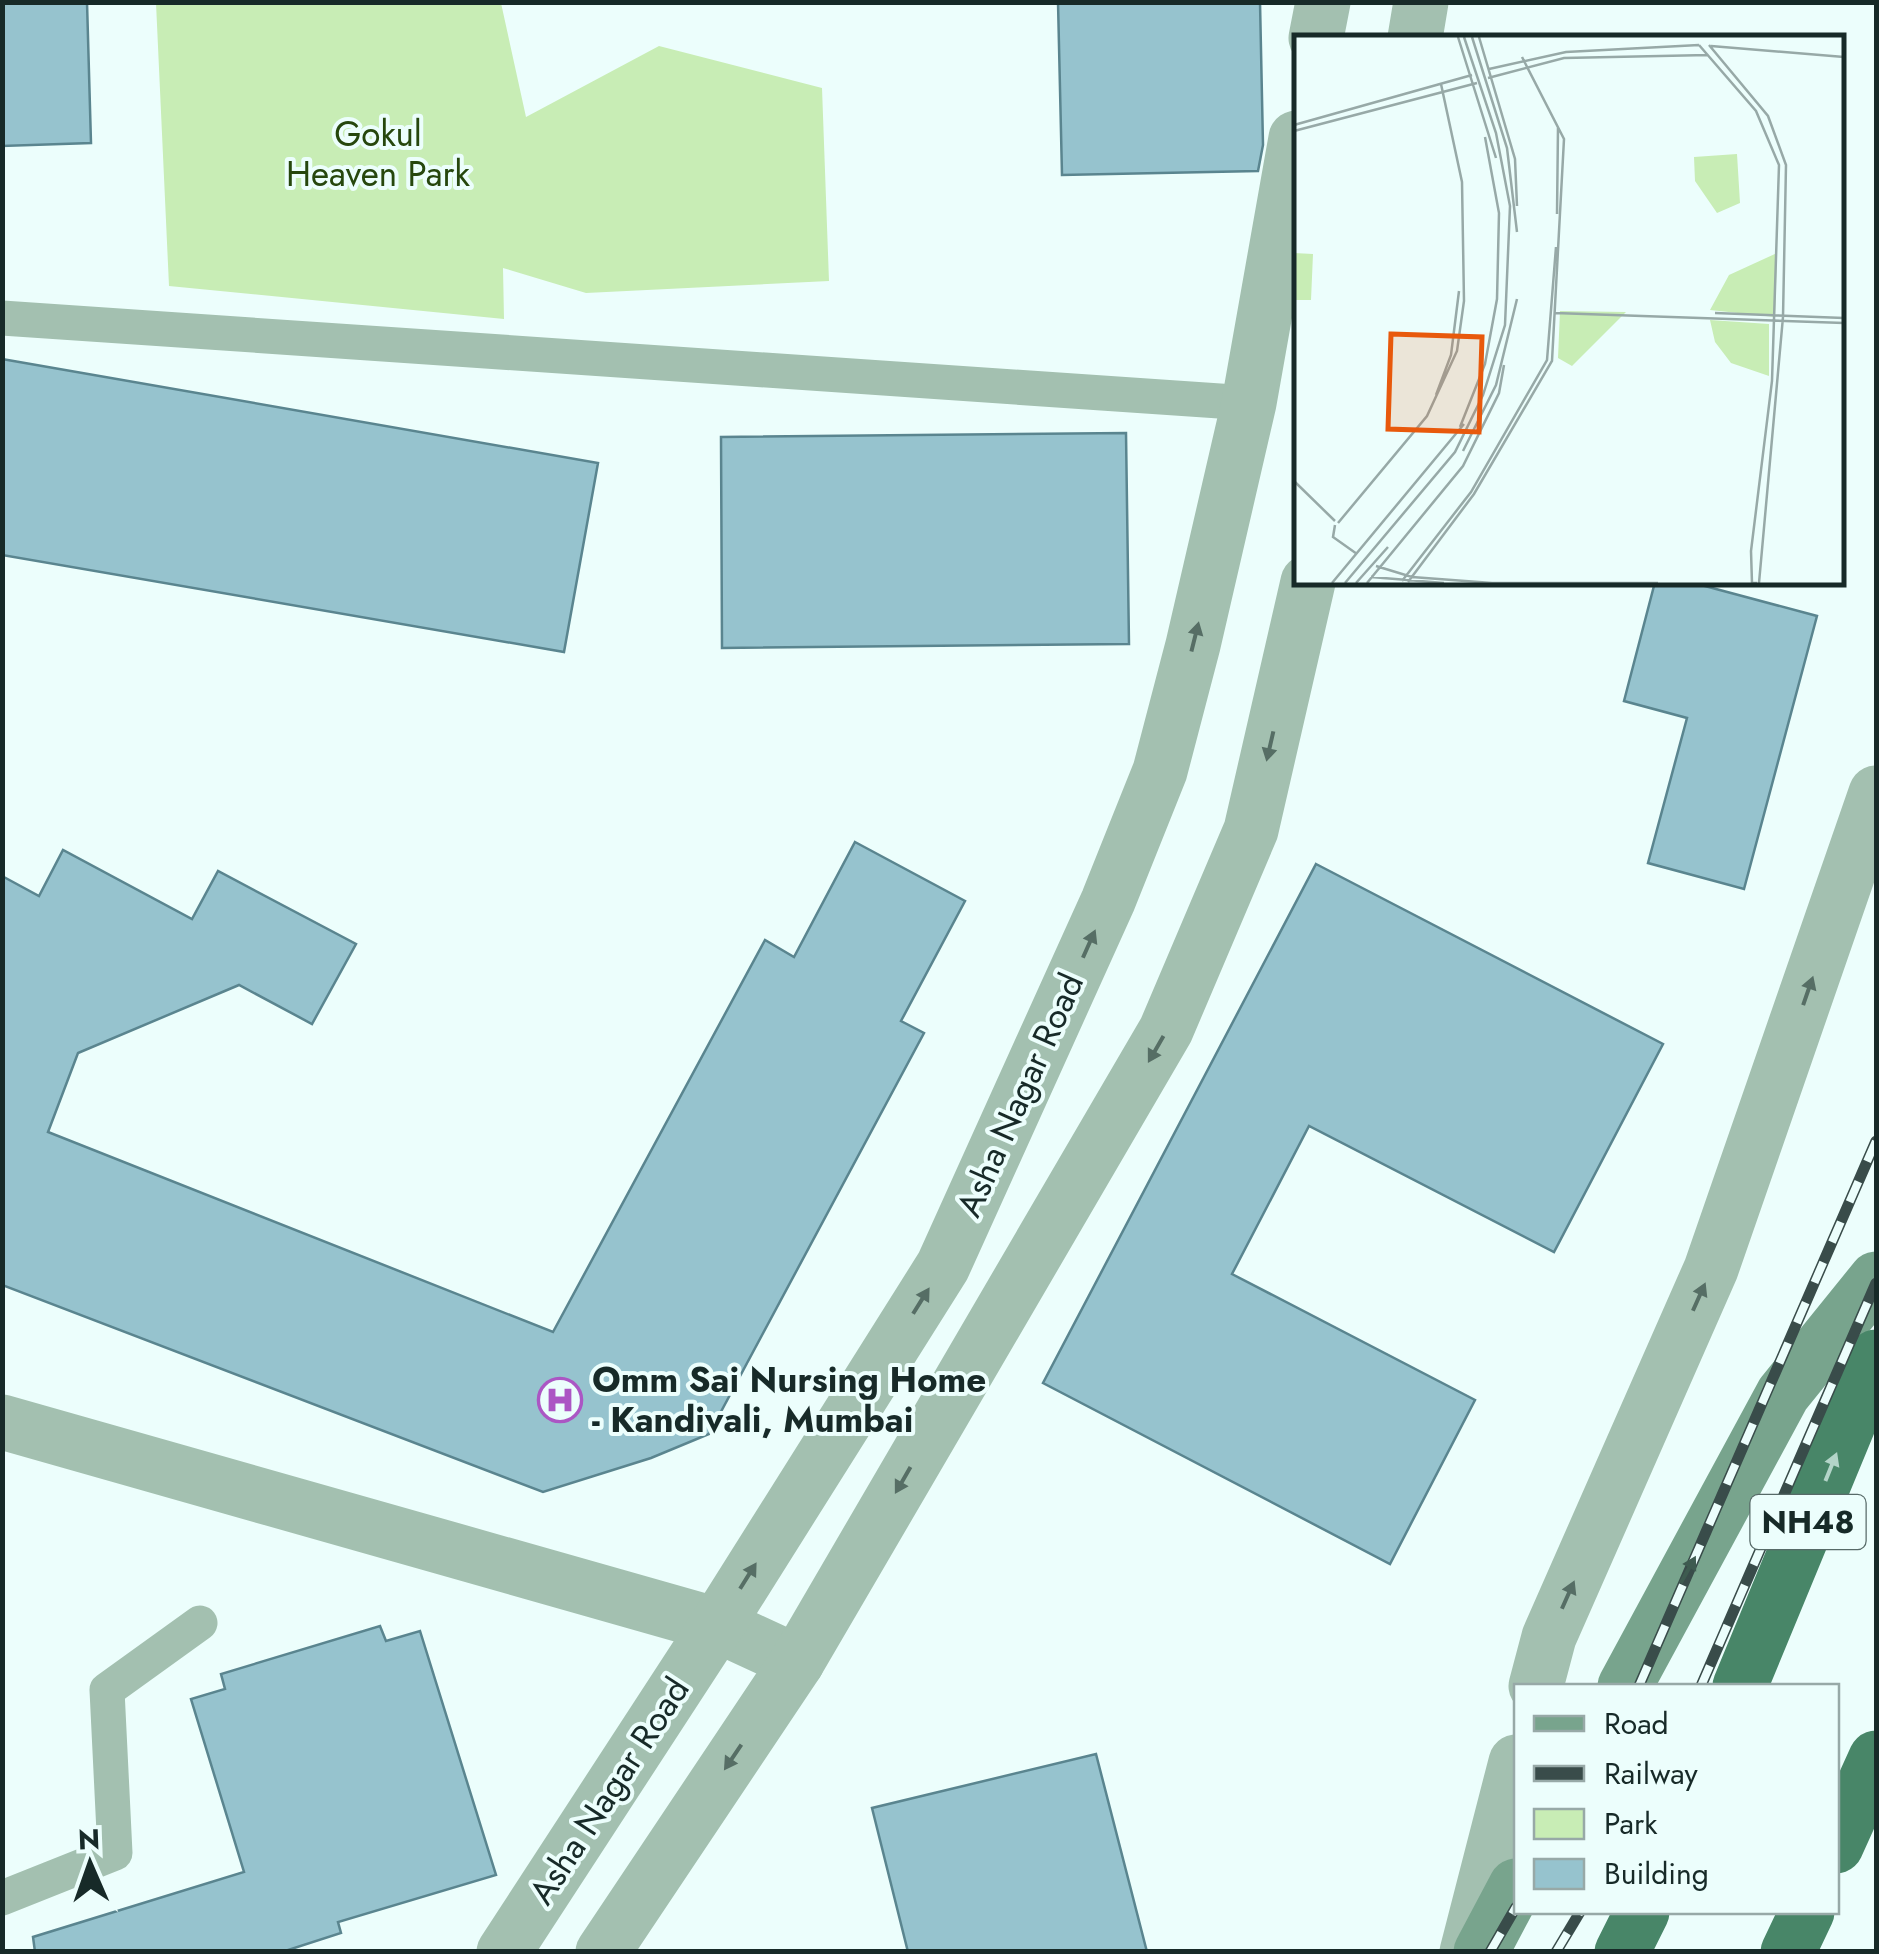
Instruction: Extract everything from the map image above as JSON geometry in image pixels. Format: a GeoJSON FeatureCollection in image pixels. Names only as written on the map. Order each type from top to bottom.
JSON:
{"type":"FeatureCollection","features":[{"type":"Feature","properties":{"kind":"highway","name":"NH48"},"geometry":{"type":"LineString","coordinates":[[1741,1684],[1876,1356]]}},
{"type":"Feature","properties":{"kind":"highway"},"geometry":{"type":"LineString","coordinates":[[1839,1839],[1876,1758]]}},
{"type":"Feature","properties":{"kind":"highway"},"geometry":{"type":"LineString","coordinates":[[1622,1952],[1641,1914]]}},
{"type":"Feature","properties":{"kind":"highway"},"geometry":{"type":"LineString","coordinates":[[1788,1952],[1805,1914]]}},
{"type":"Feature","properties":{"kind":"main road"},"geometry":{"type":"LineString","coordinates":[[1626,1684],[1783,1394],[1876,1279]]}},
{"type":"Feature","properties":{"kind":"main road"},"geometry":{"type":"LineString","coordinates":[[1481,1952],[1514,1890]]}},
{"type":"Feature","properties":{"kind":"street"},"geometry":{"type":"LineString","coordinates":[[1317,35],[1323,2]]}},
{"type":"Feature","properties":{"kind":"street"},"geometry":{"type":"LineString","coordinates":[[1416,35],[1421,2]]}},
{"type":"Feature","properties":{"kind":"street","name":"Asha Nagar Road"},"geometry":{"type":"LineString","coordinates":[[504,1952],[943,1266],[1108,901],[1160,772],[1198,626],[1249,403],[1294,149]]}},
{"type":"Feature","properties":{"kind":"street"},"geometry":{"type":"LineString","coordinates":[[603,1952],[797,1662],[1166,1030],[1251,830],[1307,585]]}},
{"type":"Feature","properties":{"kind":"street"},"geometry":{"type":"LineString","coordinates":[[1537,1684],[1549,1637],[1711,1269],[1876,792]]}},
{"type":"Feature","properties":{"kind":"street"},"geometry":{"type":"LineString","coordinates":[[2,1422],[717,1624],[797,1662]]}},
{"type":"Feature","properties":{"kind":"street"},"geometry":{"type":"LineString","coordinates":[[1467,1952],[1514,1770]]}},
{"type":"Feature","properties":{"kind":"lane"},"geometry":{"type":"LineString","coordinates":[[2,318],[1249,403]]}},
{"type":"Feature","properties":{"kind":"lane"},"geometry":{"type":"LineString","coordinates":[[2,1898],[115,1854],[107,1690],[200,1622]]}},
{"type":"Feature","properties":{"kind":"green space","name":"Gokul Heaven Park"},"geometry":{"type":"Polygon","coordinates":[[[156,3],[501,3],[526,117],[659,46],[822,88],[829,281],[586,293],[503,268],[504,319],[169,286],[156,3]]]}},
{"type":"Feature","properties":{"kind":"building"},"geometry":{"type":"Polygon","coordinates":[[[2,2],[87,2],[91,143],[2,146],[2,2]]]}},
{"type":"Feature","properties":{"kind":"building"},"geometry":{"type":"Polygon","coordinates":[[[1058,2],[1260,2],[1263,145],[1258,171],[1062,175],[1058,2]]]}},
{"type":"Feature","properties":{"kind":"building"},"geometry":{"type":"Polygon","coordinates":[[[2,359],[598,463],[564,652],[2,555],[2,359]]]}},
{"type":"Feature","properties":{"kind":"building"},"geometry":{"type":"Polygon","coordinates":[[[1126,433],[1129,644],[722,648],[721,437],[1126,433]]]}},
{"type":"Feature","properties":{"kind":"building"},"geometry":{"type":"Polygon","coordinates":[[[1654,585],[1701,585],[1817,616],[1744,889],[1648,863],[1687,718],[1624,701],[1654,585]]]}},
{"type":"Feature","properties":{"kind":"building"},"geometry":{"type":"Polygon","coordinates":[[[855,842],[965,901],[901,1021],[924,1033],[709,1434],[651,1458],[543,1492],[2,1285],[2,876],[39,896],[63,850],[192,919],[218,871],[356,944],[312,1024],[239,985],[78,1053],[48,1132],[553,1332],[765,940],[794,957],[855,842]]]}},
{"type":"Feature","properties":{"kind":"building"},"geometry":{"type":"Polygon","coordinates":[[[1316,864],[1663,1044],[1554,1252],[1309,1126],[1232,1274],[1475,1400],[1390,1564],[1043,1383],[1316,864]]]}},
{"type":"Feature","properties":{"kind":"building"},"geometry":{"type":"Polygon","coordinates":[[[380,1626],[386,1641],[420,1631],[496,1875],[338,1922],[341,1933],[282,1952],[35,1952],[33,1937],[244,1872],[191,1699],[225,1689],[221,1674],[380,1626]]]}},
{"type":"Feature","properties":{"kind":"building"},"geometry":{"type":"Polygon","coordinates":[[[1096,1754],[1147,1952],[908,1952],[872,1808],[1096,1754]]]}},
{"type":"Feature","properties":{"kind":"railway"},"geometry":{"type":"LineString","coordinates":[[1640,1684],[1876,1141]]}},
{"type":"Feature","properties":{"kind":"railway"},"geometry":{"type":"LineString","coordinates":[[1702,1684],[1876,1283]]}},
{"type":"Feature","properties":{"kind":"railway"},"geometry":{"type":"LineString","coordinates":[[1490,1952],[1514,1910]]}},
{"type":"Feature","properties":{"kind":"railway"},"geometry":{"type":"LineString","coordinates":[[1556,1952],[1579,1914]]}},
{"type":"Feature","properties":{"kind":"place","name":"Omm Sai Nursing Home - Kandivali, Mumbai"},"geometry":{"type":"Point","coordinates":[560,1400]}}]}
